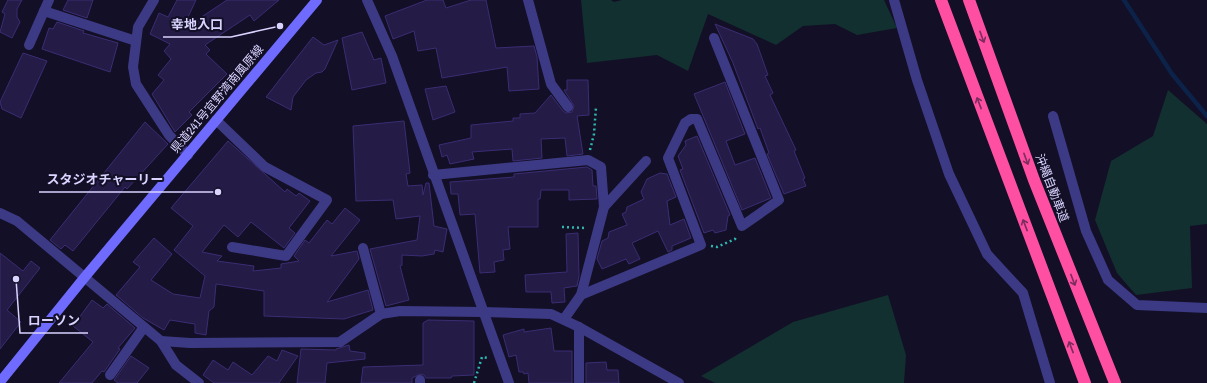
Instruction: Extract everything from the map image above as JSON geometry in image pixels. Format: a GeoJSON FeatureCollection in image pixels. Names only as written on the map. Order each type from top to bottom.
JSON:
{"type":"FeatureCollection","features":[{"type":"Feature","properties":{"kind":"highway"},"geometry":{"type":"LineString","coordinates":[[941,0],[1085,383]]}},
{"type":"Feature","properties":{"kind":"highway","name":"沖縄自動車道"},"geometry":{"type":"LineString","coordinates":[[969,0],[1034,180],[1115,383]]}},
{"type":"Feature","properties":{"kind":"main road","name":"県道241号宜野湾南風原線"},"geometry":{"type":"LineString","coordinates":[[0,382],[84,278],[317,0]]}},
{"type":"Feature","properties":{"kind":"street"},"geometry":{"type":"LineString","coordinates":[[29,44],[49,0]]}},
{"type":"Feature","properties":{"kind":"street"},"geometry":{"type":"LineString","coordinates":[[154,0],[138,28],[133,66],[136,84],[169,135],[188,155]]}},
{"type":"Feature","properties":{"kind":"street"},"geometry":{"type":"LineString","coordinates":[[367,0],[392,56],[433,175],[509,383]]}},
{"type":"Feature","properties":{"kind":"street"},"geometry":{"type":"LineString","coordinates":[[528,0],[551,84],[568,107]]}},
{"type":"Feature","properties":{"kind":"street"},"geometry":{"type":"LineString","coordinates":[[894,0],[917,80],[949,174],[987,254],[1023,293],[1050,383]]}},
{"type":"Feature","properties":{"kind":"street"},"geometry":{"type":"LineString","coordinates":[[44,11],[136,41]]}},
{"type":"Feature","properties":{"kind":"street"},"geometry":{"type":"LineString","coordinates":[[581,295],[701,245],[668,158],[685,124],[691,119],[697,119],[742,226],[779,200],[714,38]]}},
{"type":"Feature","properties":{"kind":"street"},"geometry":{"type":"LineString","coordinates":[[1053,116],[1086,231],[1108,280],[1137,305],[1207,308]]}},
{"type":"Feature","properties":{"kind":"street"},"geometry":{"type":"LineString","coordinates":[[216,120],[265,167],[327,200],[286,256],[232,247]]}},
{"type":"Feature","properties":{"kind":"street"},"geometry":{"type":"LineString","coordinates":[[433,175],[588,160],[601,167],[604,208],[599,229],[581,295],[564,319]]}},
{"type":"Feature","properties":{"kind":"street"},"geometry":{"type":"LineString","coordinates":[[604,208],[646,161]]}},
{"type":"Feature","properties":{"kind":"street"},"geometry":{"type":"LineString","coordinates":[[0,213],[17,222],[161,341],[176,365],[198,383]]}},
{"type":"Feature","properties":{"kind":"street"},"geometry":{"type":"LineString","coordinates":[[363,248],[382,314]]}},
{"type":"Feature","properties":{"kind":"street"},"geometry":{"type":"LineString","coordinates":[[161,341],[190,343],[340,342],[382,314],[400,311],[551,314],[579,327],[680,383]]}},
{"type":"Feature","properties":{"kind":"street"},"geometry":{"type":"LineString","coordinates":[[110,375],[144,327]]}},
{"type":"Feature","properties":{"kind":"street"},"geometry":{"type":"LineString","coordinates":[[579,327],[579,383]]}},
{"type":"Feature","properties":{"kind":"path"},"geometry":{"type":"LineString","coordinates":[[588,160],[594,134],[596,107]]}},
{"type":"Feature","properties":{"kind":"path"},"geometry":{"type":"LineString","coordinates":[[701,245],[717,247],[735,239],[742,226]]}},
{"type":"Feature","properties":{"kind":"path"},"geometry":{"type":"LineString","coordinates":[[562,227],[599,229]]}},
{"type":"Feature","properties":{"kind":"path"},"geometry":{"type":"LineString","coordinates":[[474,383],[482,357],[500,359]]}},
{"type":"Feature","properties":{"kind":"green space"},"geometry":{"type":"Polygon","coordinates":[[[581,0],[611,0],[614,2],[622,0],[884,0],[897,28],[857,35],[835,24],[803,26],[776,45],[708,14],[688,71],[657,55],[587,63],[581,0]]]}},
{"type":"Feature","properties":{"kind":"green space"},"geometry":{"type":"Polygon","coordinates":[[[1168,90],[1207,124],[1207,224],[1190,226],[1192,288],[1136,295],[1117,273],[1095,220],[1111,161],[1153,136],[1168,90]]]}},
{"type":"Feature","properties":{"kind":"green space"},"geometry":{"type":"Polygon","coordinates":[[[888,295],[906,355],[904,383],[715,383],[701,376],[793,322],[888,295]]]}},
{"type":"Feature","properties":{"kind":"building"},"geometry":{"type":"Polygon","coordinates":[[[8,0],[22,0],[17,9],[17,17],[20,22],[12,38],[0,32],[5,14],[2,12],[8,0]]]}},
{"type":"Feature","properties":{"kind":"building"},"geometry":{"type":"Polygon","coordinates":[[[68,0],[93,0],[87,18],[63,10],[68,0]]]}},
{"type":"Feature","properties":{"kind":"building"},"geometry":{"type":"Polygon","coordinates":[[[177,0],[196,0],[182,30],[227,0],[279,0],[254,21],[250,15],[205,45],[210,50],[206,54],[227,74],[189,112],[192,115],[175,132],[152,94],[164,80],[158,75],[171,59],[164,51],[170,44],[150,34],[159,13],[168,17],[177,0]]]}},
{"type":"Feature","properties":{"kind":"building"},"geometry":{"type":"Polygon","coordinates":[[[427,0],[443,0],[446,8],[471,0],[486,0],[496,48],[534,46],[537,57],[539,89],[509,91],[507,67],[442,78],[436,48],[418,51],[414,31],[393,39],[385,16],[427,0]]]}},
{"type":"Feature","properties":{"kind":"building"},"geometry":{"type":"Polygon","coordinates":[[[57,22],[84,31],[83,33],[118,43],[110,72],[42,49],[49,28],[53,29],[57,22]]]}},
{"type":"Feature","properties":{"kind":"building"},"geometry":{"type":"Polygon","coordinates":[[[715,24],[753,39],[757,44],[768,75],[765,76],[773,93],[770,95],[796,150],[794,151],[805,178],[803,179],[806,186],[784,194],[767,154],[769,153],[760,128],[758,129],[733,63],[715,24]]]}},
{"type":"Feature","properties":{"kind":"building"},"geometry":{"type":"Polygon","coordinates":[[[362,32],[374,60],[381,58],[386,83],[352,90],[342,38],[362,32]]]}},
{"type":"Feature","properties":{"kind":"building"},"geometry":{"type":"Polygon","coordinates":[[[313,37],[324,45],[338,40],[325,69],[306,80],[293,97],[291,110],[266,97],[313,37]]]}},
{"type":"Feature","properties":{"kind":"building"},"geometry":{"type":"Polygon","coordinates":[[[23,53],[47,61],[21,118],[2,109],[0,102],[23,53]]]}},
{"type":"Feature","properties":{"kind":"building"},"geometry":{"type":"Polygon","coordinates":[[[567,80],[588,80],[589,115],[577,116],[583,154],[567,156],[565,138],[541,139],[542,158],[513,161],[512,149],[472,152],[474,159],[450,164],[447,155],[442,157],[439,145],[471,138],[471,125],[513,121],[513,118],[520,118],[520,114],[535,113],[551,95],[563,111],[566,113],[572,112],[574,106],[564,90],[567,90],[567,80]]]}},
{"type":"Feature","properties":{"kind":"building"},"geometry":{"type":"Polygon","coordinates":[[[725,82],[745,134],[726,141],[735,165],[755,158],[771,198],[742,210],[694,94],[725,82]]]}},
{"type":"Feature","properties":{"kind":"building"},"geometry":{"type":"Polygon","coordinates":[[[446,86],[455,112],[433,120],[425,89],[446,86]]]}},
{"type":"Feature","properties":{"kind":"building"},"geometry":{"type":"Polygon","coordinates":[[[404,121],[410,173],[406,174],[408,186],[422,185],[423,195],[426,183],[429,183],[434,226],[447,229],[443,252],[435,250],[434,254],[422,256],[402,255],[402,265],[400,266],[409,300],[386,306],[370,249],[417,240],[420,216],[396,219],[393,200],[356,201],[353,126],[404,121]]]}},
{"type":"Feature","properties":{"kind":"building"},"geometry":{"type":"Polygon","coordinates":[[[145,122],[168,144],[127,189],[125,187],[73,251],[65,245],[61,249],[50,240],[145,122]]]}},
{"type":"Feature","properties":{"kind":"building"},"geometry":{"type":"Polygon","coordinates":[[[697,136],[730,215],[728,216],[726,230],[715,233],[713,230],[704,233],[680,170],[683,169],[678,156],[686,145],[685,141],[697,136]]]}},
{"type":"Feature","properties":{"kind":"building"},"geometry":{"type":"Polygon","coordinates":[[[228,141],[285,192],[287,189],[296,196],[299,193],[310,201],[289,228],[295,233],[284,248],[251,222],[238,237],[224,225],[202,252],[222,256],[217,261],[254,266],[253,271],[281,268],[281,264],[299,261],[294,256],[305,240],[309,243],[327,220],[332,224],[345,208],[360,220],[331,256],[357,251],[359,259],[327,302],[368,290],[373,310],[344,319],[264,316],[264,291],[216,284],[214,307],[209,311],[206,335],[195,333],[195,324],[170,320],[164,330],[143,318],[116,295],[140,267],[133,262],[154,238],[172,254],[151,280],[173,294],[200,298],[205,276],[174,250],[193,226],[171,208],[228,141]]]}},
{"type":"Feature","properties":{"kind":"building"},"geometry":{"type":"Polygon","coordinates":[[[587,167],[592,170],[593,186],[596,186],[597,199],[569,200],[569,190],[541,190],[540,199],[538,199],[538,227],[508,227],[510,249],[503,250],[504,260],[494,262],[495,272],[480,273],[475,214],[460,215],[458,194],[451,194],[450,182],[514,177],[514,174],[587,167]]]}},
{"type":"Feature","properties":{"kind":"building"},"geometry":{"type":"Polygon","coordinates":[[[660,173],[667,174],[676,197],[667,201],[670,225],[684,219],[691,238],[672,246],[672,250],[668,252],[658,231],[632,243],[640,259],[629,264],[626,259],[602,269],[597,259],[602,241],[608,238],[609,232],[627,225],[622,214],[626,212],[627,207],[644,199],[641,192],[647,179],[660,173]]]}},
{"type":"Feature","properties":{"kind":"building"},"geometry":{"type":"Polygon","coordinates":[[[578,233],[579,276],[577,286],[564,288],[565,302],[552,303],[551,292],[526,292],[525,275],[567,272],[566,234],[578,233]]]}},
{"type":"Feature","properties":{"kind":"building"},"geometry":{"type":"Polygon","coordinates":[[[0,253],[23,271],[31,261],[40,268],[7,310],[21,322],[0,349],[0,253]]]}},
{"type":"Feature","properties":{"kind":"building"},"geometry":{"type":"Polygon","coordinates":[[[92,300],[103,308],[107,304],[135,328],[118,348],[120,349],[104,372],[102,371],[92,383],[59,383],[93,342],[73,326],[92,300]]]}},
{"type":"Feature","properties":{"kind":"building"},"geometry":{"type":"Polygon","coordinates":[[[428,320],[474,321],[474,375],[452,376],[451,378],[426,378],[424,375],[420,374],[412,378],[412,383],[361,383],[363,367],[423,365],[423,323],[428,320]]]}},
{"type":"Feature","properties":{"kind":"building"},"geometry":{"type":"Polygon","coordinates":[[[551,328],[554,351],[572,351],[572,383],[529,383],[528,373],[524,374],[523,372],[519,372],[516,355],[509,357],[503,335],[524,329],[524,332],[551,328]]]}},
{"type":"Feature","properties":{"kind":"building"},"geometry":{"type":"Polygon","coordinates":[[[349,345],[350,351],[365,353],[365,359],[327,363],[325,383],[297,383],[301,349],[336,350],[349,345]]]}},
{"type":"Feature","properties":{"kind":"building"},"geometry":{"type":"Polygon","coordinates":[[[282,350],[298,356],[279,383],[214,383],[203,375],[213,360],[228,370],[233,362],[252,375],[268,356],[277,361],[282,350]]]}},
{"type":"Feature","properties":{"kind":"building"},"geometry":{"type":"Polygon","coordinates":[[[131,356],[149,368],[137,383],[118,383],[114,380],[131,356]]]}},
{"type":"Feature","properties":{"kind":"building"},"geometry":{"type":"Polygon","coordinates":[[[606,362],[607,370],[618,370],[619,383],[586,383],[586,363],[606,362]]]}},
{"type":"Feature","properties":{"kind":"waterway"},"geometry":{"type":"LineString","coordinates":[[1124,0],[1172,74],[1207,116]]}},
{"type":"Feature","properties":{"kind":"place","name":"幸地入口"},"geometry":{"type":"Point","coordinates":[280,26]}},
{"type":"Feature","properties":{"kind":"place","name":"スタジオチャーリー"},"geometry":{"type":"Point","coordinates":[218,192]}},
{"type":"Feature","properties":{"kind":"place","name":"ローソン"},"geometry":{"type":"Point","coordinates":[16,279]}}]}
